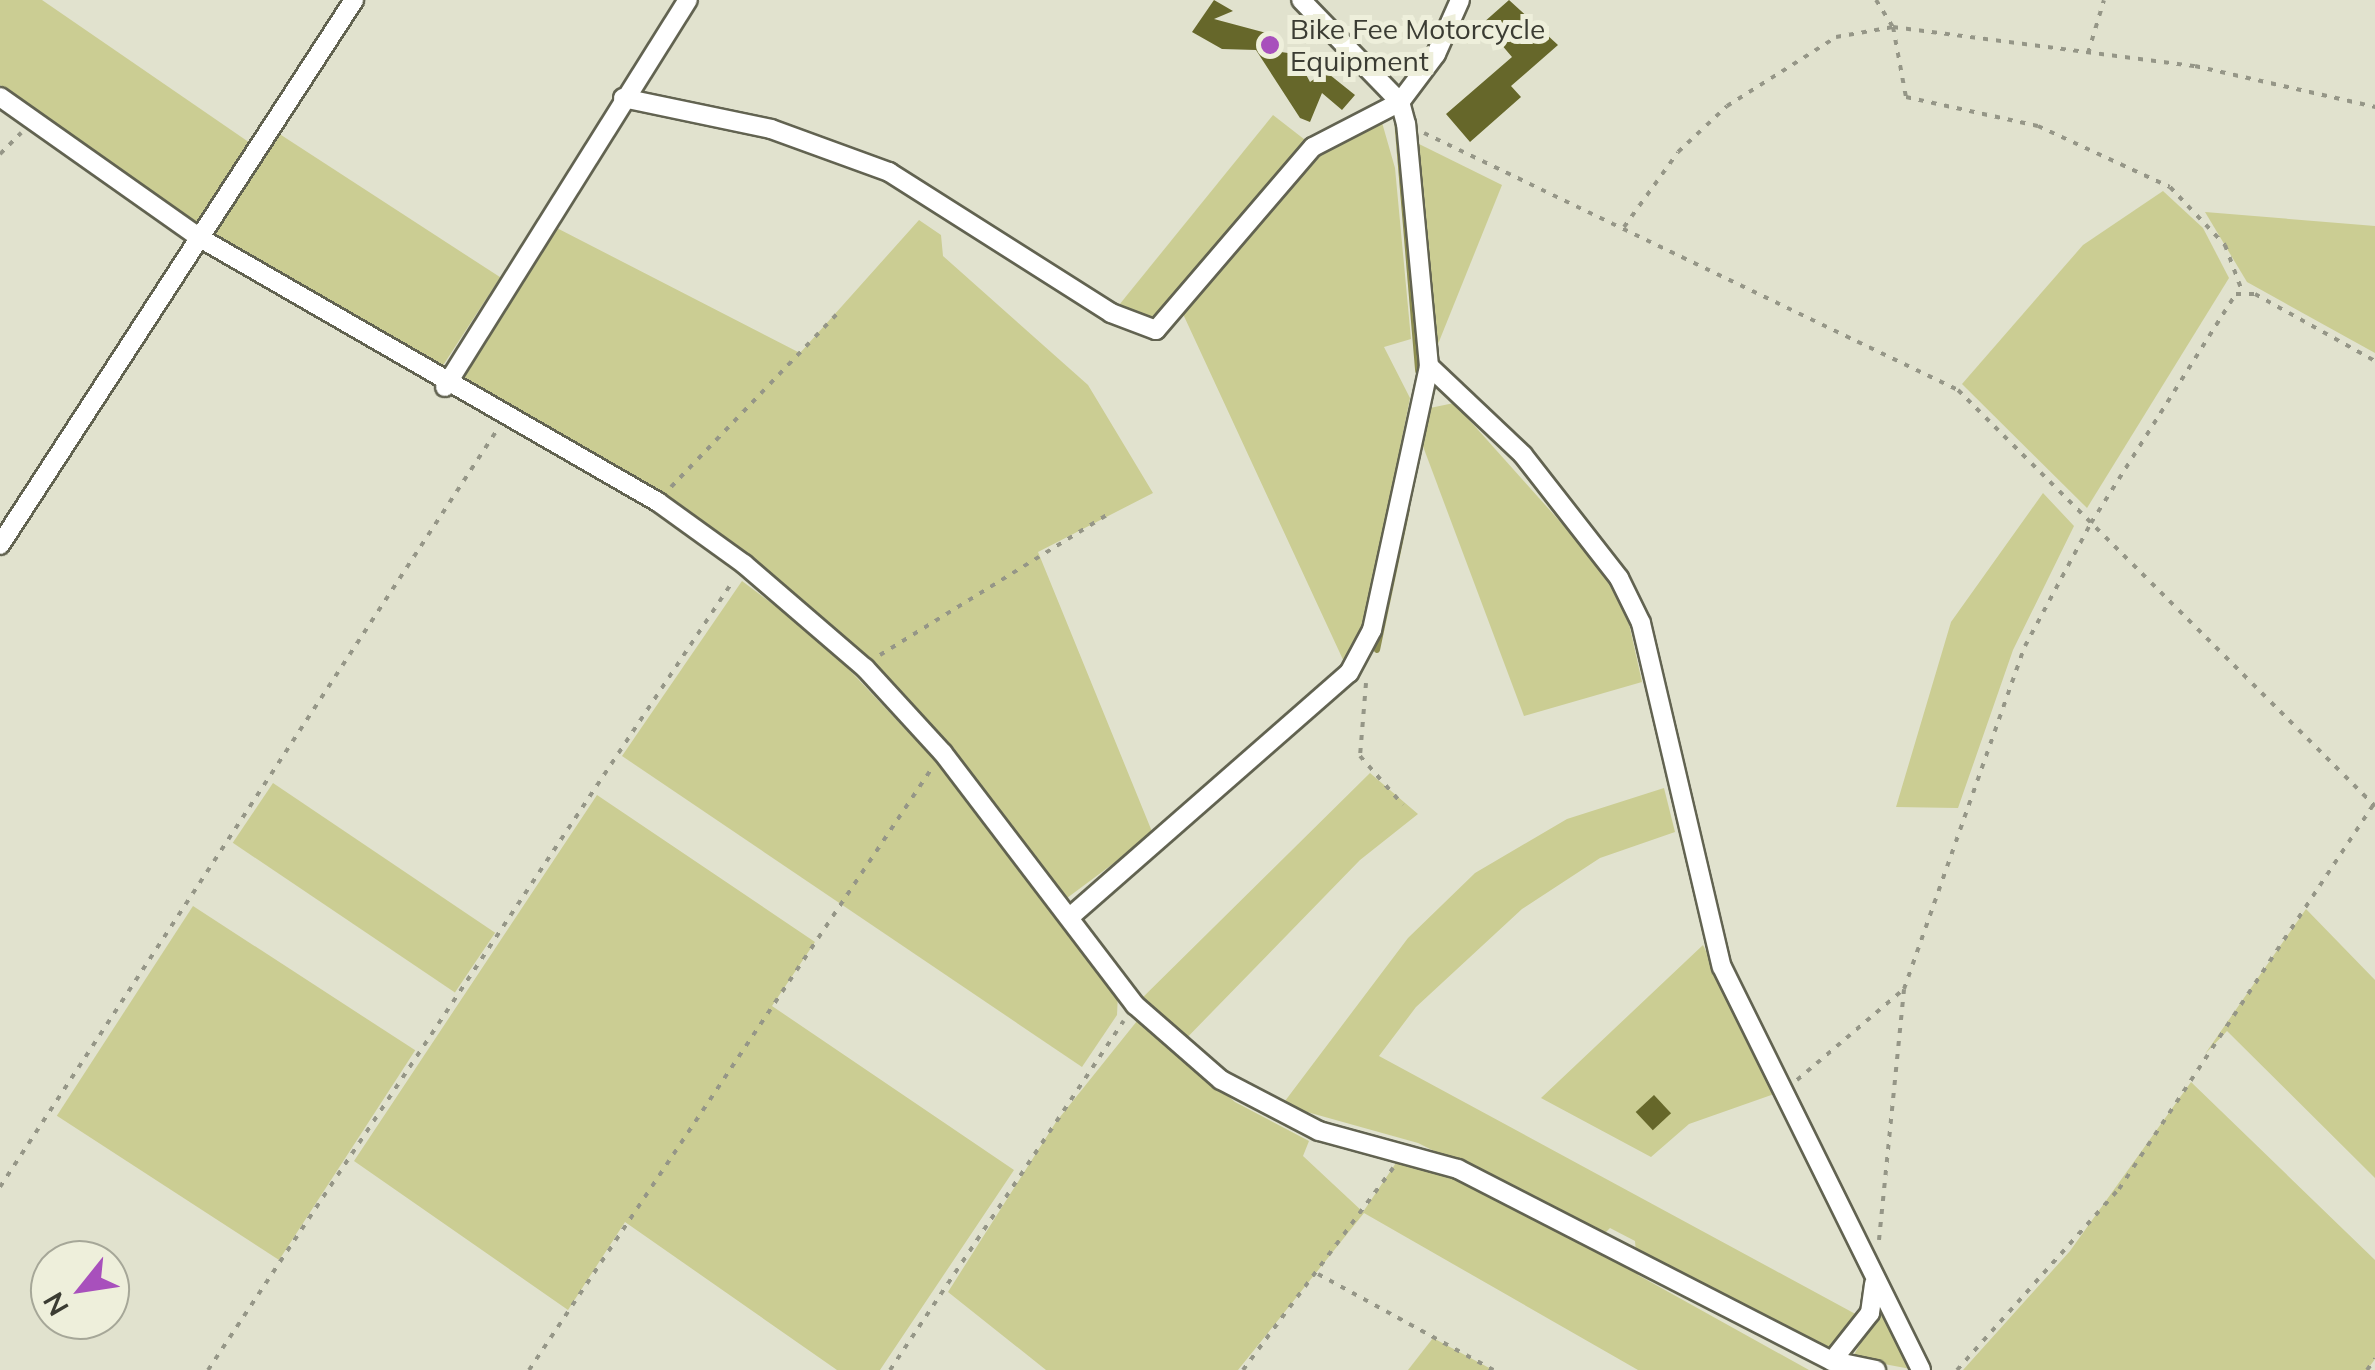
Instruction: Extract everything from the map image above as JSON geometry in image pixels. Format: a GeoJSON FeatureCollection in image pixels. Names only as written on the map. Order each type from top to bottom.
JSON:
{"type":"FeatureCollection","features":[{"type":"Feature","properties":{"kind":"street"},"geometry":{"type":"LineString","coordinates":[[0,544],[354,0]]}},
{"type":"Feature","properties":{"kind":"street"},"geometry":{"type":"LineString","coordinates":[[444,387],[688,0]]}},
{"type":"Feature","properties":{"kind":"street"},"geometry":{"type":"LineString","coordinates":[[1071,916],[1367,648],[1429,366],[1406,124],[1400,102],[1300,0]]}},
{"type":"Feature","properties":{"kind":"street"},"geometry":{"type":"LineString","coordinates":[[623,98],[770,129],[889,172],[1142,330],[1167,324],[1314,147],[1400,102],[1436,54],[1460,0]]}},
{"type":"Feature","properties":{"kind":"street"},"geometry":{"type":"LineString","coordinates":[[0,97],[200,238],[444,387],[658,502],[744,564],[865,668],[942,753],[1071,916],[1135,1005],[1220,1080],[1320,1131],[1404,1151],[1458,1169],[1832,1361],[1876,1370]]}},
{"type":"Feature","properties":{"kind":"street"},"geometry":{"type":"LineString","coordinates":[[1429,366],[1523,455],[1619,578],[1640,624],[1722,967],[1785,1090],[1874,1284],[1921,1370]]}},
{"type":"Feature","properties":{"kind":"street"},"geometry":{"type":"LineString","coordinates":[[1832,1361],[1870,1313],[1874,1284]]}},
{"type":"Feature","properties":{"kind":"path"},"geometry":{"type":"LineString","coordinates":[[1876,0],[1892,27],[1906,97],[2038,126],[2170,187],[2225,245],[2242,291],[2375,361]]}},
{"type":"Feature","properties":{"kind":"path"},"geometry":{"type":"LineString","coordinates":[[2088,53],[2104,0]]}},
{"type":"Feature","properties":{"kind":"path"},"geometry":{"type":"LineString","coordinates":[[1624,227],[1678,152],[1728,106],[1836,37],[1892,27],[2196,66],[2375,108]]}},
{"type":"Feature","properties":{"kind":"path"},"geometry":{"type":"LineString","coordinates":[[1406,124],[1958,390],[2374,805],[2119,1189],[1956,1370]]}},
{"type":"Feature","properties":{"kind":"path"},"geometry":{"type":"LineString","coordinates":[[0,154],[17,136]]}},
{"type":"Feature","properties":{"kind":"path"},"geometry":{"type":"LineString","coordinates":[[1878,1247],[1904,989],[2025,646],[2091,523],[2217,314],[2242,291]]}},
{"type":"Feature","properties":{"kind":"path"},"geometry":{"type":"LineString","coordinates":[[664,495],[839,312]]}},
{"type":"Feature","properties":{"kind":"path"},"geometry":{"type":"LineString","coordinates":[[0,1186],[504,420]]}},
{"type":"Feature","properties":{"kind":"path"},"geometry":{"type":"LineString","coordinates":[[872,662],[1108,514]]}},
{"type":"Feature","properties":{"kind":"path"},"geometry":{"type":"LineString","coordinates":[[208,1370],[744,564]]}},
{"type":"Feature","properties":{"kind":"path"},"geometry":{"type":"LineString","coordinates":[[1367,648],[1356,739],[1370,772],[1403,805]]}},
{"type":"Feature","properties":{"kind":"path"},"geometry":{"type":"LineString","coordinates":[[529,1370],[942,753]]}},
{"type":"Feature","properties":{"kind":"path"},"geometry":{"type":"LineString","coordinates":[[1785,1090],[1904,989]]}},
{"type":"Feature","properties":{"kind":"path"},"geometry":{"type":"LineString","coordinates":[[890,1370],[1135,1005]]}},
{"type":"Feature","properties":{"kind":"path"},"geometry":{"type":"LineString","coordinates":[[1243,1370],[1404,1151]]}},
{"type":"Feature","properties":{"kind":"path"},"geometry":{"type":"LineString","coordinates":[[1317,1274],[1493,1370]]}},
{"type":"Feature","properties":{"kind":"path"},"geometry":{"type":"LineString","coordinates":[[2367,1370],[2375,1359]]}},
{"type":"Feature","properties":{"kind":"green space"},"geometry":{"type":"Polygon","coordinates":[[[0,0],[42,0],[253,145],[197,224],[0,85],[0,0]]]}},
{"type":"Feature","properties":{"kind":"green space"},"geometry":{"type":"Polygon","coordinates":[[[1273,115],[1309,143],[1159,318],[1145,325],[1115,310],[1273,115]]]}},
{"type":"Feature","properties":{"kind":"green space"},"geometry":{"type":"Polygon","coordinates":[[[1381,119],[1395,168],[1411,339],[1384,347],[1410,398],[1362,639],[1345,664],[1183,314],[1315,152],[1381,119]]]}},
{"type":"Feature","properties":{"kind":"green space"},"geometry":{"type":"Polygon","coordinates":[[[278,133],[500,277],[434,379],[212,234],[278,133]]]}},
{"type":"Feature","properties":{"kind":"green space"},"geometry":{"type":"Polygon","coordinates":[[[1417,143],[1502,185],[1434,354],[1417,143]]]}},
{"type":"Feature","properties":{"kind":"green space"},"geometry":{"type":"Polygon","coordinates":[[[2163,191],[2203,228],[2229,278],[2087,508],[1962,384],[2083,245],[2163,191]]]}},
{"type":"Feature","properties":{"kind":"green space"},"geometry":{"type":"Polygon","coordinates":[[[2205,212],[2375,226],[2375,353],[2247,282],[2205,212]]]}},
{"type":"Feature","properties":{"kind":"green space"},"geometry":{"type":"Polygon","coordinates":[[[919,220],[941,235],[943,256],[1088,385],[1153,493],[1038,552],[1153,834],[1067,898],[882,674],[725,539],[459,384],[551,225],[800,353],[919,220]]]}},
{"type":"Feature","properties":{"kind":"green space"},"geometry":{"type":"Polygon","coordinates":[[[1454,403],[1598,564],[1628,619],[1642,682],[1524,716],[1421,441],[1430,408],[1454,403]]]}},
{"type":"Feature","properties":{"kind":"green space"},"geometry":{"type":"Polygon","coordinates":[[[2043,493],[2074,526],[2013,650],[1958,808],[1896,807],[1951,622],[2043,493]]]}},
{"type":"Feature","properties":{"kind":"green space"},"geometry":{"type":"Polygon","coordinates":[[[742,581],[823,642],[944,770],[1118,993],[1117,1015],[1082,1067],[622,756],[742,581]]]}},
{"type":"Feature","properties":{"kind":"green space"},"geometry":{"type":"Polygon","coordinates":[[[1370,773],[1418,814],[1360,860],[1176,1049],[1135,1005],[1370,773]]]}},
{"type":"Feature","properties":{"kind":"green space"},"geometry":{"type":"Polygon","coordinates":[[[273,783],[495,933],[455,993],[233,843],[273,783]]]}},
{"type":"Feature","properties":{"kind":"green space"},"geometry":{"type":"Polygon","coordinates":[[[1664,788],[1675,832],[1600,858],[1522,909],[1416,1007],[1379,1056],[1861,1317],[1831,1353],[1636,1254],[1635,1241],[1610,1228],[1603,1235],[1418,1143],[1282,1105],[1408,938],[1475,873],[1567,819],[1664,788]]]}},
{"type":"Feature","properties":{"kind":"green space"},"geometry":{"type":"Polygon","coordinates":[[[597,795],[815,942],[772,1006],[1014,1170],[880,1370],[837,1370],[625,1222],[568,1310],[354,1161],[597,795]]]}},
{"type":"Feature","properties":{"kind":"green space"},"geometry":{"type":"Polygon","coordinates":[[[193,906],[415,1050],[279,1260],[57,1116],[193,906]]]}},
{"type":"Feature","properties":{"kind":"green space"},"geometry":{"type":"Polygon","coordinates":[[[2306,909],[2375,980],[2375,1178],[2227,1031],[2205,1054],[2306,909]]]}},
{"type":"Feature","properties":{"kind":"green space"},"geometry":{"type":"Polygon","coordinates":[[[1703,945],[1777,1093],[1689,1124],[1651,1157],[1541,1098],[1703,945]]]}},
{"type":"Feature","properties":{"kind":"green space"},"geometry":{"type":"Polygon","coordinates":[[[1137,1021],[1235,1102],[1309,1141],[1303,1156],[1363,1212],[1404,1151],[1644,1263],[1638,1275],[1809,1370],[1638,1370],[1364,1213],[1238,1370],[1046,1370],[948,1292],[1056,1122],[1137,1021]]]}},
{"type":"Feature","properties":{"kind":"green space"},"geometry":{"type":"Polygon","coordinates":[[[2191,1082],[2375,1260],[2375,1359],[2367,1370],[1963,1370],[2070,1251],[2191,1082]]]}},
{"type":"Feature","properties":{"kind":"green space"},"geometry":{"type":"Polygon","coordinates":[[[1882,1307],[1916,1370],[1852,1358],[1882,1307]]]}},
{"type":"Feature","properties":{"kind":"green space"},"geometry":{"type":"Polygon","coordinates":[[[1433,1338],[1493,1370],[1408,1370],[1433,1338]]]}},
{"type":"Feature","properties":{"kind":"building"},"geometry":{"type":"Polygon","coordinates":[[[1214,0],[1233,11],[1214,19],[1281,37],[1274,51],[1295,54],[1310,82],[1335,65],[1330,75],[1355,95],[1342,110],[1322,93],[1310,122],[1300,118],[1256,50],[1222,49],[1192,32],[1214,0]]]}},
{"type":"Feature","properties":{"kind":"building"},"geometry":{"type":"Polygon","coordinates":[[[1509,0],[1558,45],[1511,86],[1521,97],[1470,142],[1446,114],[1512,57],[1483,23],[1509,0]]]}},
{"type":"Feature","properties":{"kind":"building"},"geometry":{"type":"Polygon","coordinates":[[[1654,1095],[1671,1113],[1653,1130],[1636,1112],[1654,1095]]]}},
{"type":"Feature","properties":{"kind":"waterway"},"geometry":{"type":"LineString","coordinates":[[1397,119],[1418,371]]}},
{"type":"Feature","properties":{"kind":"waterway"},"geometry":{"type":"LineString","coordinates":[[1377,650],[1407,509]]}},
{"type":"Feature","properties":{"kind":"place","name":"Bike Fee Motorcycle Equipment"},"geometry":{"type":"Point","coordinates":[1270,45]}}]}
